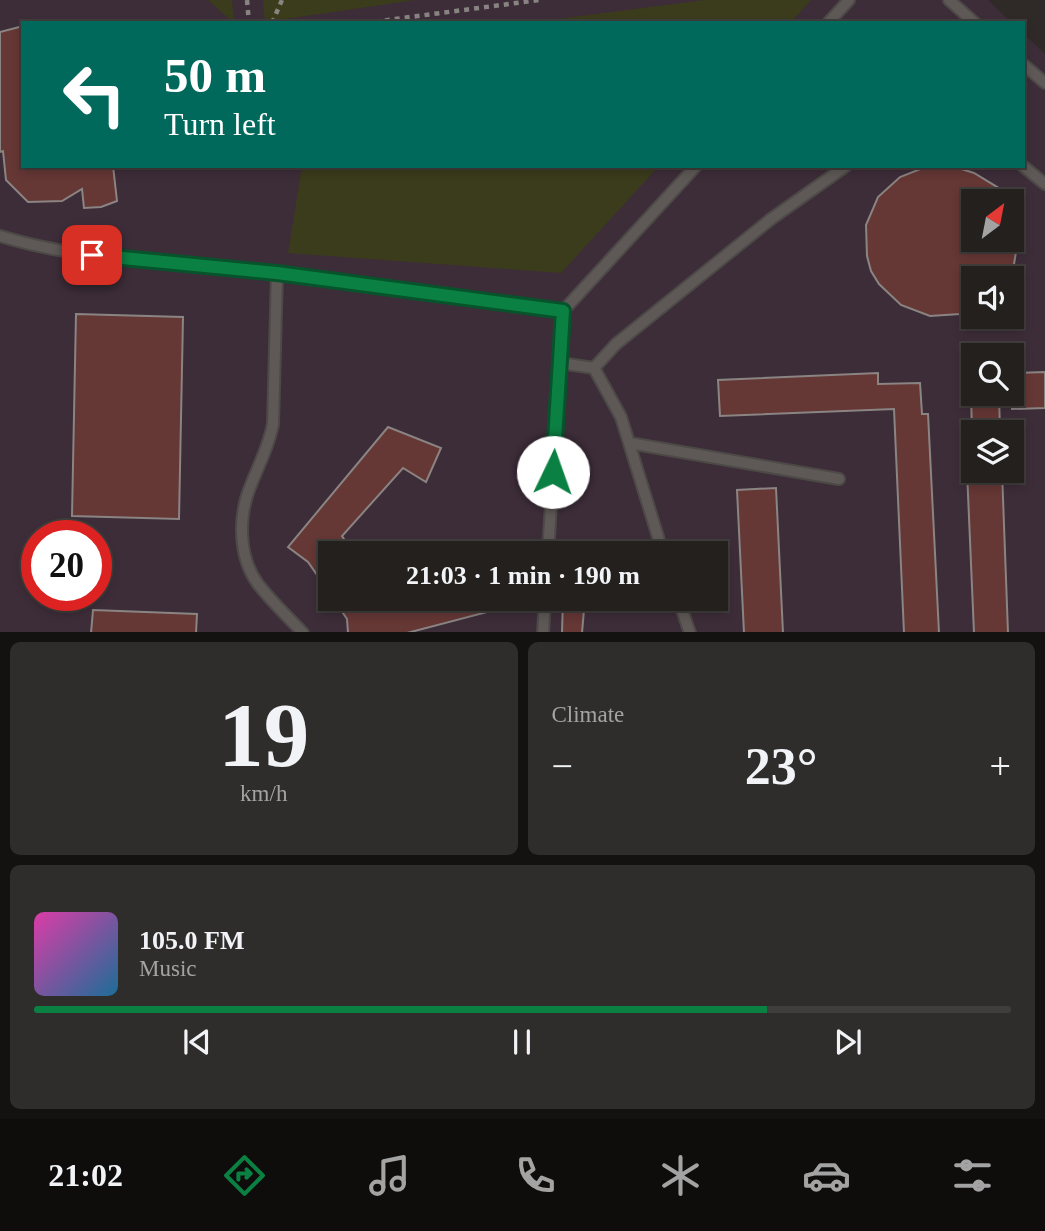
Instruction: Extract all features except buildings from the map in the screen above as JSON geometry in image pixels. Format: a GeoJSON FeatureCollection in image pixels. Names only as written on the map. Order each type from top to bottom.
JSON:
{"type":"FeatureCollection","features":[{"type":"Feature","properties":{"kind":"lane"},"geometry":{"type":"LineString","coordinates":[[830,21],[849,0]]}},
{"type":"Feature","properties":{"kind":"lane"},"geometry":{"type":"LineString","coordinates":[[949,0],[973,21]]}},
{"type":"Feature","properties":{"kind":"lane"},"geometry":{"type":"LineString","coordinates":[[1025,66],[1045,83]]}},
{"type":"Feature","properties":{"kind":"lane"},"geometry":{"type":"LineString","coordinates":[[549,541],[563,311],[694,168]]}},
{"type":"Feature","properties":{"kind":"lane"},"geometry":{"type":"LineString","coordinates":[[594,368],[616,344],[760,227],[843,168]]}},
{"type":"Feature","properties":{"kind":"lane"},"geometry":{"type":"LineString","coordinates":[[1025,168],[1045,184]]}},
{"type":"Feature","properties":{"kind":"lane"},"geometry":{"type":"LineString","coordinates":[[0,236],[47,248],[92,255],[277,273],[563,311]]}},
{"type":"Feature","properties":{"kind":"lane"},"geometry":{"type":"LineString","coordinates":[[277,273],[273,424],[269,444],[244,503],[242,534],[244,550],[257,582],[303,632]]}},
{"type":"Feature","properties":{"kind":"lane"},"geometry":{"type":"LineString","coordinates":[[560,363],[594,368]]}},
{"type":"Feature","properties":{"kind":"lane"},"geometry":{"type":"LineString","coordinates":[[594,368],[621,417],[659,541]]}},
{"type":"Feature","properties":{"kind":"lane"},"geometry":{"type":"LineString","coordinates":[[629,443],[839,479]]}},
{"type":"Feature","properties":{"kind":"lane"},"geometry":{"type":"LineString","coordinates":[[543,632],[544,611]]}},
{"type":"Feature","properties":{"kind":"lane"},"geometry":{"type":"LineString","coordinates":[[683,611],[690,632]]}},
{"type":"Feature","properties":{"kind":"path"},"geometry":{"type":"LineString","coordinates":[[247,0],[249,21]]}},
{"type":"Feature","properties":{"kind":"path"},"geometry":{"type":"LineString","coordinates":[[273,21],[282,0]]}},
{"type":"Feature","properties":{"kind":"path"},"geometry":{"type":"LineString","coordinates":[[380,21],[539,0]]}},
{"type":"Feature","properties":{"kind":"shaded area"},"geometry":{"type":"Polygon","coordinates":[[[0,0],[988,0],[1010,21],[21,21],[21,168],[1025,168],[1025,35],[1045,54],[1045,632],[0,632],[0,0]]]}},
{"type":"Feature","properties":{"kind":"green space"},"geometry":{"type":"Polygon","coordinates":[[[208,0],[232,0],[232,21],[208,0]]]}},
{"type":"Feature","properties":{"kind":"green space"},"geometry":{"type":"Polygon","coordinates":[[[263,0],[415,0],[272,21],[265,21],[263,0]]]}},
{"type":"Feature","properties":{"kind":"green space"},"geometry":{"type":"Polygon","coordinates":[[[705,0],[811,0],[792,21],[542,21],[705,0]]]}},
{"type":"Feature","properties":{"kind":"green space"},"geometry":{"type":"Polygon","coordinates":[[[302,168],[657,168],[561,273],[288,253],[302,168]]]}},
{"type":"Feature","properties":{"kind":"route"},"geometry":{"type":"LineString","coordinates":[[92,255],[277,273],[563,311],[553,472]]}}]}
